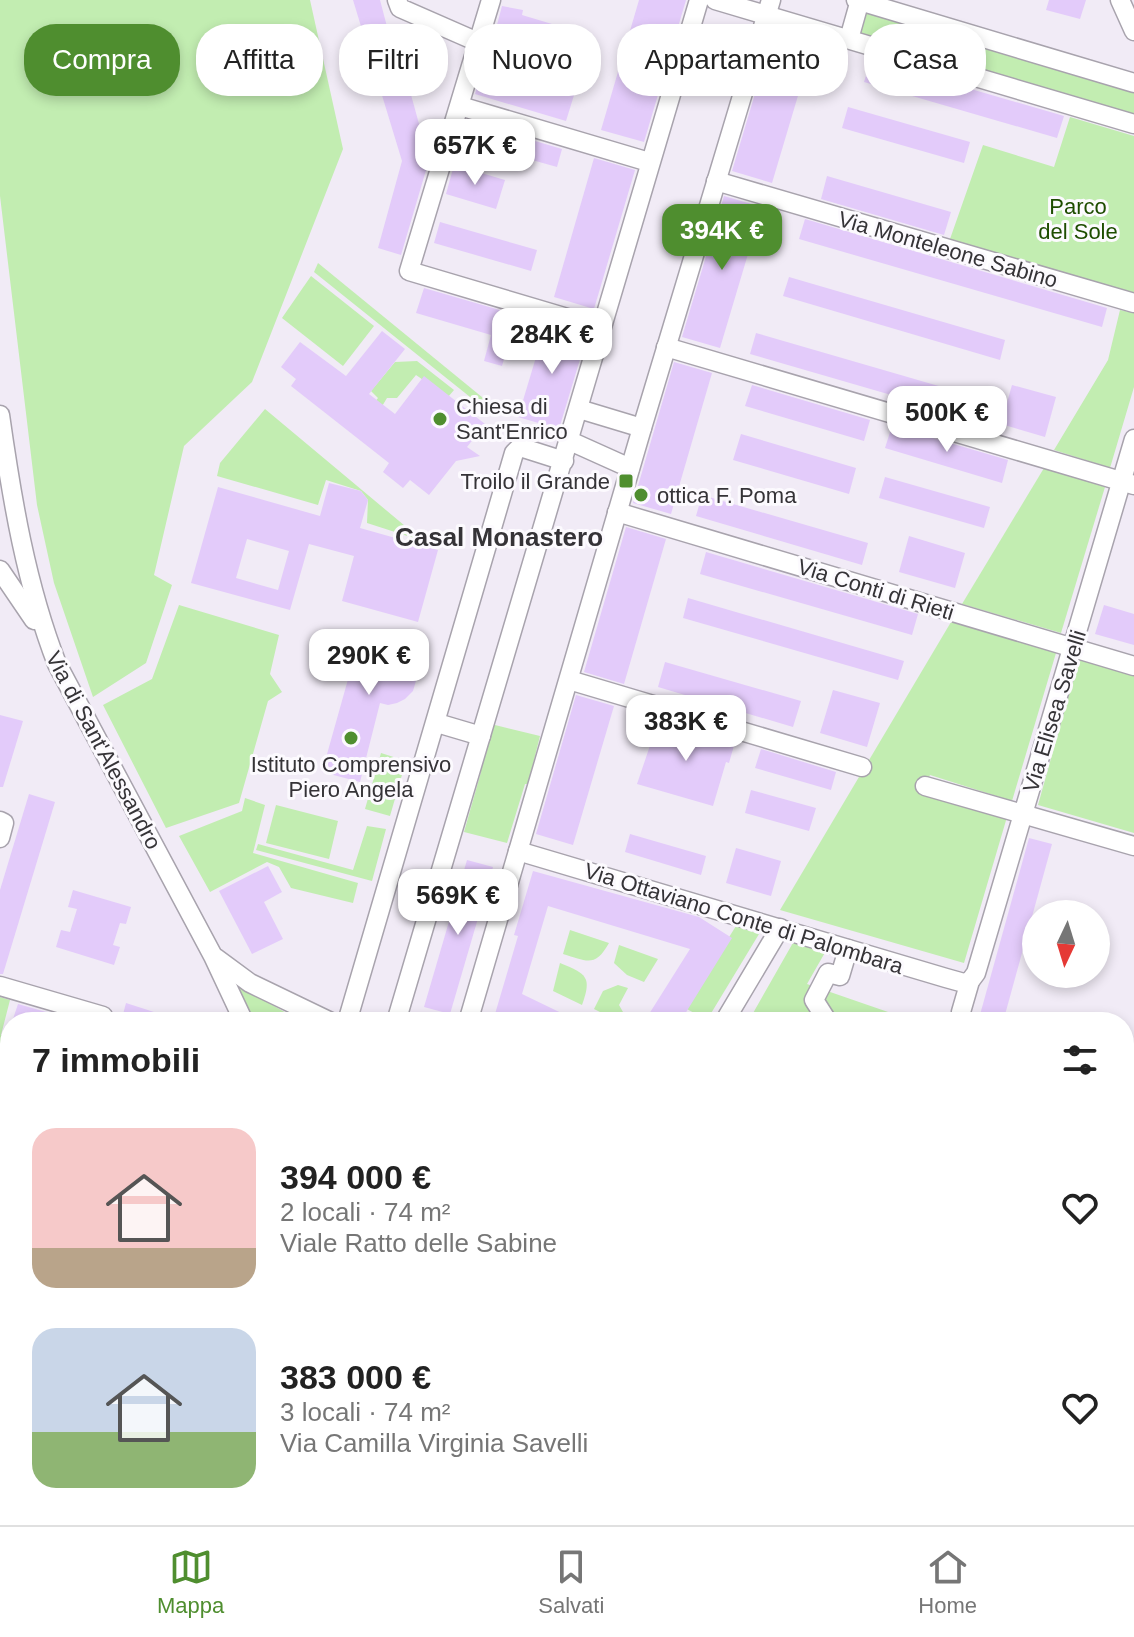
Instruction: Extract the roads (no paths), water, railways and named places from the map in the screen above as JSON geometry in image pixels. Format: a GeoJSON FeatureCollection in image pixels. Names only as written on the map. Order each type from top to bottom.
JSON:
{"type":"FeatureCollection","features":[{"type":"Feature","properties":{"kind":"street"},"geometry":{"type":"LineString","coordinates":[[397,0],[400,8],[464,36]]}},
{"type":"Feature","properties":{"kind":"street"},"geometry":{"type":"LineString","coordinates":[[485,24],[491,0]]}},
{"type":"Feature","properties":{"kind":"street"},"geometry":{"type":"LineString","coordinates":[[399,1012],[699,0]]}},
{"type":"Feature","properties":{"kind":"street"},"geometry":{"type":"LineString","coordinates":[[715,0],[768,8],[864,43]]}},
{"type":"Feature","properties":{"kind":"street"},"geometry":{"type":"LineString","coordinates":[[849,39],[859,0],[1134,83]]}},
{"type":"Feature","properties":{"kind":"street"},"geometry":{"type":"LineString","coordinates":[[1120,0],[1134,31]]}},
{"type":"Feature","properties":{"kind":"street"},"geometry":{"type":"LineString","coordinates":[[471,1012],[768,8]]}},
{"type":"Feature","properties":{"kind":"street"},"geometry":{"type":"LineString","coordinates":[[986,80],[1134,124]]}},
{"type":"Feature","properties":{"kind":"street"},"geometry":{"type":"LineString","coordinates":[[464,93],[409,271],[601,328]]}},
{"type":"Feature","properties":{"kind":"street"},"geometry":{"type":"LineString","coordinates":[[460,106],[649,162]]}},
{"type":"Feature","properties":{"kind":"street","name":"Via Monteleone Sabino"},"geometry":{"type":"LineString","coordinates":[[716,181],[1134,303]]}},
{"type":"Feature","properties":{"kind":"street"},"geometry":{"type":"LineString","coordinates":[[666,347],[1128,484]]}},
{"type":"Feature","properties":{"kind":"street"},"geometry":{"type":"LineString","coordinates":[[579,409],[642,428]]}},
{"type":"Feature","properties":{"kind":"street","name":"Via di Sant'Alessandro"},"geometry":{"type":"LineString","coordinates":[[1,426],[25,561],[47,639],[80,711],[213,956],[239,1012]]}},
{"type":"Feature","properties":{"kind":"street","name":"Via Elisea Savelli"},"geometry":{"type":"LineString","coordinates":[[961,1012],[970,981],[976,973],[1073,648],[1128,484],[1134,439]]}},
{"type":"Feature","properties":{"kind":"street"},"geometry":{"type":"LineString","coordinates":[[570,441],[630,468]]}},
{"type":"Feature","properties":{"kind":"street"},"geometry":{"type":"LineString","coordinates":[[350,1012],[514,453],[520,447],[564,461]]}},
{"type":"Feature","properties":{"kind":"street","name":"Via Conti di Rieti"},"geometry":{"type":"LineString","coordinates":[[617,512],[1134,666]]}},
{"type":"Feature","properties":{"kind":"street"},"geometry":{"type":"LineString","coordinates":[[0,570],[47,639]]}},
{"type":"Feature","properties":{"kind":"street"},"geometry":{"type":"LineString","coordinates":[[569,680],[862,767]]}},
{"type":"Feature","properties":{"kind":"street"},"geometry":{"type":"LineString","coordinates":[[437,723],[481,736]]}},
{"type":"Feature","properties":{"kind":"street"},"geometry":{"type":"LineString","coordinates":[[925,786],[1134,846]]}},
{"type":"Feature","properties":{"kind":"street"},"geometry":{"type":"LineString","coordinates":[[0,821],[4,823],[0,838]]}},
{"type":"Feature","properties":{"kind":"street","name":"Via Ottaviano Conte di Palombara"},"geometry":{"type":"LineString","coordinates":[[518,851],[946,978],[964,983],[970,981]]}},
{"type":"Feature","properties":{"kind":"street"},"geometry":{"type":"LineString","coordinates":[[730,1012],[780,928]]}},
{"type":"Feature","properties":{"kind":"street"},"geometry":{"type":"LineString","coordinates":[[822,1012],[814,1000],[828,973],[840,976],[848,949]]}},
{"type":"Feature","properties":{"kind":"street"},"geometry":{"type":"LineString","coordinates":[[213,956],[250,983],[310,1012]]}},
{"type":"Feature","properties":{"kind":"street"},"geometry":{"type":"LineString","coordinates":[[0,986],[89,1012]]}},
{"type":"Feature","properties":{"kind":"place","name":"Chiesa di Sant'Enrico"},"geometry":{"type":"Point","coordinates":[440,419]}},
{"type":"Feature","properties":{"kind":"place","name":"Troilo il Grande"},"geometry":{"type":"Point","coordinates":[626,481]}},
{"type":"Feature","properties":{"kind":"place","name":"ottica F. Poma"},"geometry":{"type":"Point","coordinates":[641,495]}},
{"type":"Feature","properties":{"kind":"place","name":"Istituto Comprensivo Piero Angela"},"geometry":{"type":"Point","coordinates":[351,738]}},
{"type":"Feature","properties":{"kind":"district","name":"Casal Monastero"},"geometry":{"type":"Point","coordinates":[499,537]}},
{"type":"Feature","properties":{"kind":"park label","name":"Parco del Sole"},"geometry":{"type":"Point","coordinates":[1078,218]}}]}
